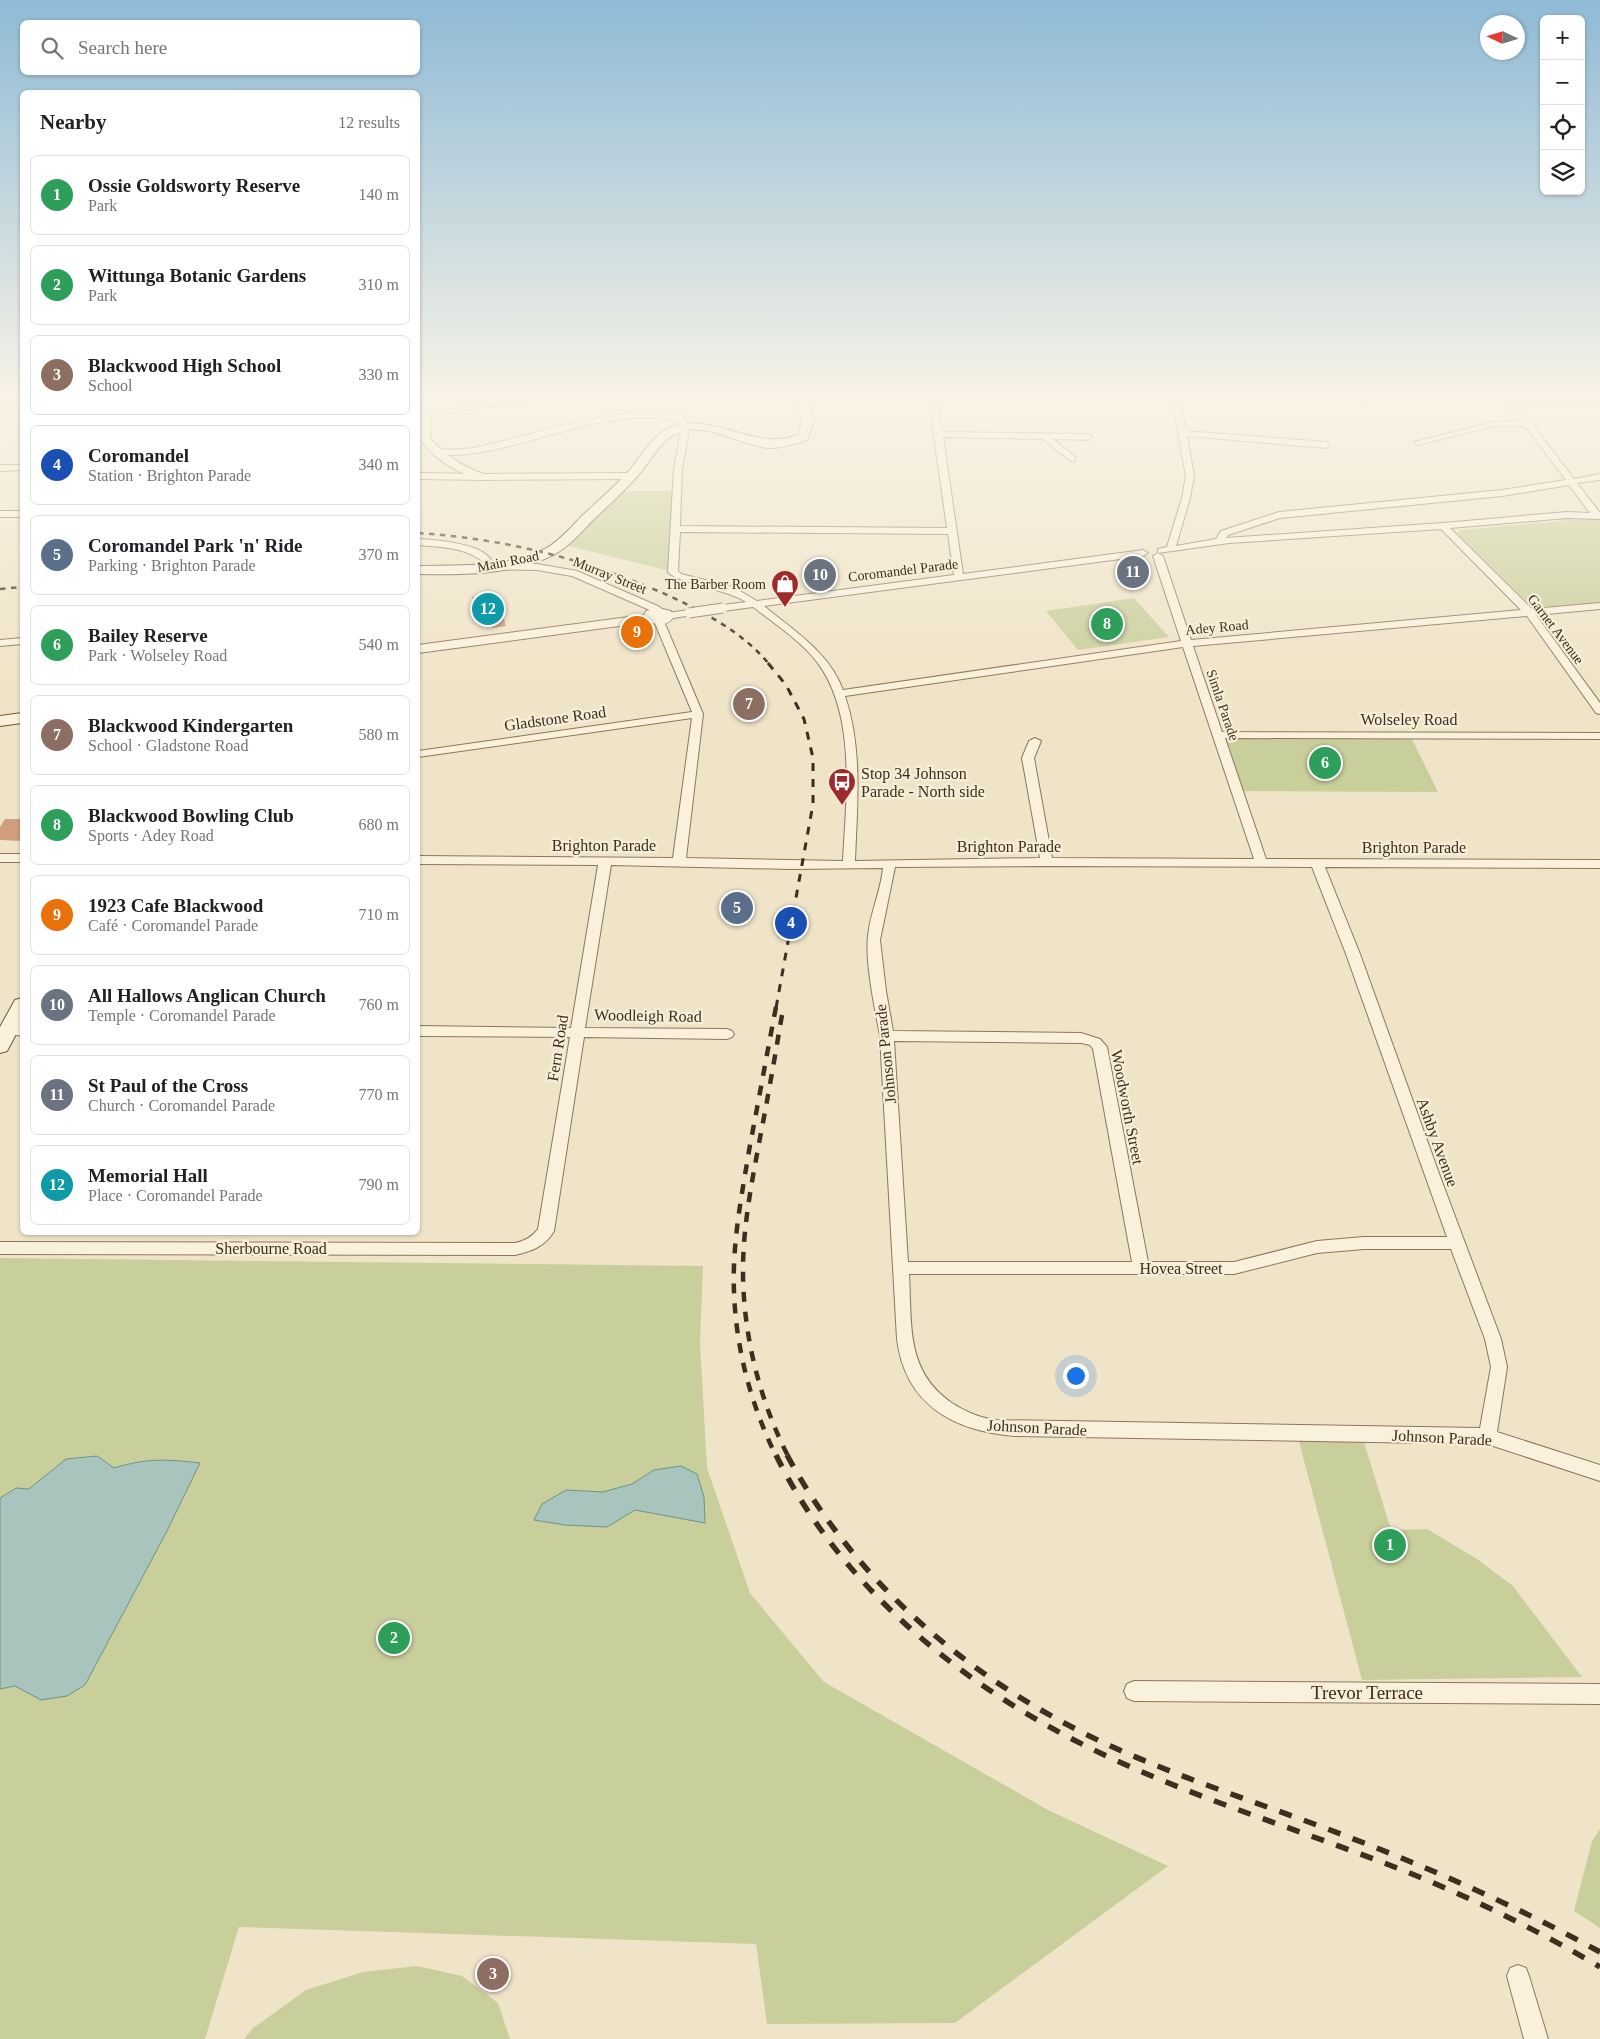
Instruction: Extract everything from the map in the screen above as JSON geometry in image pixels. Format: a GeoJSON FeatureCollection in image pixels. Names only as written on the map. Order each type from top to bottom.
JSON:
{"type":"FeatureCollection","features":[{"type":"Feature","properties":{"kind":"main road","name":"Main Road"},"geometry":{"type":"LineString","coordinates":[[420,570],[488,566],[530,559],[553,550],[610,495]]}},
{"type":"Feature","properties":{"kind":"main road"},"geometry":{"type":"LineString","coordinates":[[0,714],[20,712]]}},
{"type":"Feature","properties":{"kind":"main road"},"geometry":{"type":"LineString","coordinates":[[0,721],[20,718]]}},
{"type":"Feature","properties":{"kind":"main road"},"geometry":{"type":"LineString","coordinates":[[10,1036],[20,1010]]}},
{"type":"Feature","properties":{"kind":"street"},"geometry":{"type":"LineString","coordinates":[[677,495],[673,572],[678,576],[737,593],[755,604],[807,646],[824,664],[839,694],[850,744],[852,782],[849,864]]}},
{"type":"Feature","properties":{"kind":"street"},"geometry":{"type":"LineString","coordinates":[[947,495],[959,578]]}},
{"type":"Feature","properties":{"kind":"street"},"geometry":{"type":"LineString","coordinates":[[1171,548],[1187,495]]}},
{"type":"Feature","properties":{"kind":"street"},"geometry":{"type":"LineString","coordinates":[[1224,539],[1224,533],[1279,515],[1324,509],[1478,495]]}},
{"type":"Feature","properties":{"kind":"street"},"geometry":{"type":"LineString","coordinates":[[1582,495],[1598,516]]}},
{"type":"Feature","properties":{"kind":"street"},"geometry":{"type":"LineString","coordinates":[[0,514],[20,514]]}},
{"type":"Feature","properties":{"kind":"street"},"geometry":{"type":"LineString","coordinates":[[1159,554],[1171,548],[1224,539],[1444,526],[1567,515],[1598,516]]}},
{"type":"Feature","properties":{"kind":"street","name":"Garnet Avenue"},"geometry":{"type":"LineString","coordinates":[[1444,526],[1529,612],[1600,711]]}},
{"type":"Feature","properties":{"kind":"street"},"geometry":{"type":"LineString","coordinates":[[676,529],[952,531]]}},
{"type":"Feature","properties":{"kind":"street"},"geometry":{"type":"LineString","coordinates":[[420,542],[446,545],[478,552],[487,560],[488,566]]}},
{"type":"Feature","properties":{"kind":"street","name":"Coromandel Parade"},"geometry":{"type":"LineString","coordinates":[[420,649],[1143,553],[1149,556],[1159,554]]}},
{"type":"Feature","properties":{"kind":"street","name":"Simla Parade"},"geometry":{"type":"LineString","coordinates":[[1159,554],[1261,863]]}},
{"type":"Feature","properties":{"kind":"street","name":"Murray Street"},"geometry":{"type":"LineString","coordinates":[[488,566],[537,567],[574,573],[656,609],[659,617]]}},
{"type":"Feature","properties":{"kind":"street","name":"Adey Road"},"geometry":{"type":"LineString","coordinates":[[839,694],[1187,643],[1600,606]]}},
{"type":"Feature","properties":{"kind":"street"},"geometry":{"type":"LineString","coordinates":[[659,617],[698,714],[679,862]]}},
{"type":"Feature","properties":{"kind":"street"},"geometry":{"type":"LineString","coordinates":[[0,643],[20,641]]}},
{"type":"Feature","properties":{"kind":"street","name":"Gladstone Road"},"geometry":{"type":"LineString","coordinates":[[420,754],[698,714]]}},
{"type":"Feature","properties":{"kind":"street","name":"Wolseley Road"},"geometry":{"type":"LineString","coordinates":[[1218,735],[1600,736]]}},
{"type":"Feature","properties":{"kind":"street"},"geometry":{"type":"LineString","coordinates":[[1035,741],[1028,758],[1046,862]]}},
{"type":"Feature","properties":{"kind":"street"},"geometry":{"type":"LineString","coordinates":[[0,858],[20,858]]}},
{"type":"Feature","properties":{"kind":"street","name":"Brighton Parade"},"geometry":{"type":"LineString","coordinates":[[420,860],[605,861],[790,865],[1046,862],[1600,864]]}},
{"type":"Feature","properties":{"kind":"street","name":"Fern Road"},"geometry":{"type":"LineString","coordinates":[[541,1239],[546,1231],[605,861]]}},
{"type":"Feature","properties":{"kind":"street","name":"Johnson Parade"},"geometry":{"type":"LineString","coordinates":[[889,863],[886,894],[877,915],[874,938],[879,996],[887,1036],[905,1339],[909,1363],[920,1385],[941,1406],[962,1418],[987,1426],[1015,1429],[1487,1436],[1600,1473]]}},
{"type":"Feature","properties":{"kind":"street","name":"Ashby Avenue"},"geometry":{"type":"LineString","coordinates":[[1317,863],[1353,954],[1493,1339],[1499,1367],[1487,1436]]}},
{"type":"Feature","properties":{"kind":"street","name":"Woodleigh Road"},"geometry":{"type":"LineString","coordinates":[[420,1032],[727,1034]]}},
{"type":"Feature","properties":{"kind":"street","name":"Woodworth Street"},"geometry":{"type":"LineString","coordinates":[[887,1036],[1081,1038],[1095,1042],[1100,1047],[1141,1268]]}},
{"type":"Feature","properties":{"kind":"street","name":"Sherbourne Road"},"geometry":{"type":"LineString","coordinates":[[0,1248],[515,1249],[529,1246],[541,1239]]}},
{"type":"Feature","properties":{"kind":"street","name":"Hovea Street"},"geometry":{"type":"LineString","coordinates":[[902,1268],[1234,1268],[1317,1247],[1364,1244],[1457,1243]]}},
{"type":"Feature","properties":{"kind":"street","name":"Trevor Terrace"},"geometry":{"type":"LineString","coordinates":[[1134,1691],[1600,1694]]}},
{"type":"Feature","properties":{"kind":"street"},"geometry":{"type":"LineString","coordinates":[[1518,1976],[1536,2039]]}},
{"type":"Feature","properties":{"kind":"green space"},"geometry":{"type":"Polygon","coordinates":[[[611,495],[677,495],[673,572],[561,544],[611,495]]]}},
{"type":"Feature","properties":{"kind":"green space"},"geometry":{"type":"Polygon","coordinates":[[[1600,518],[1600,603],[1539,607],[1527,602],[1457,533],[1461,530],[1600,518]]]}},
{"type":"Feature","properties":{"kind":"green space"},"geometry":{"type":"Polygon","coordinates":[[[1134,598],[1169,637],[1078,650],[1046,611],[1134,598]]]}},
{"type":"Feature","properties":{"kind":"green space"},"geometry":{"type":"Polygon","coordinates":[[[1218,735],[1410,735],[1438,792],[1237,791],[1218,735]]]}},
{"type":"Feature","properties":{"kind":"green space"},"geometry":{"type":"Polygon","coordinates":[[[0,1258],[703,1266],[700,1343],[707,1468],[750,1593],[824,1682],[1048,1810],[1168,1866],[955,2023],[767,2024],[756,1944],[239,1927],[205,2039],[0,2039],[0,1258]]]}},
{"type":"Feature","properties":{"kind":"green space"},"geometry":{"type":"Polygon","coordinates":[[[1298,1438],[1363,1439],[1391,1530],[1427,1529],[1477,1559],[1513,1586],[1582,1677],[1362,1680],[1298,1438]]]}},
{"type":"Feature","properties":{"kind":"green space"},"geometry":{"type":"Polygon","coordinates":[[[1600,1829],[1600,1928],[1574,1911],[1592,1841],[1600,1829]]]}},
{"type":"Feature","properties":{"kind":"green space"},"geometry":{"type":"Polygon","coordinates":[[[417,1966],[462,1976],[498,2003],[510,2039],[244,2039],[252,2029],[306,1990],[363,1972],[417,1966]]]}},
{"type":"Feature","properties":{"kind":"water"},"geometry":{"type":"Polygon","coordinates":[[[97,1456],[114,1468],[137,1462],[157,1460],[200,1463],[167,1531],[85,1685],[67,1696],[41,1700],[15,1686],[0,1689],[0,1498],[16,1488],[29,1489],[66,1459],[97,1456]]]}},
{"type":"Feature","properties":{"kind":"water"},"geometry":{"type":"Polygon","coordinates":[[[681,1466],[697,1474],[704,1497],[705,1523],[635,1510],[607,1527],[565,1525],[534,1520],[542,1504],[566,1490],[603,1492],[632,1484],[654,1470],[681,1466]]]}},
{"type":"Feature","properties":{"kind":"building"},"geometry":{"type":"Polygon","coordinates":[[[496,594],[506,626],[492,628],[490,621],[479,623],[472,597],[496,594]]]}},
{"type":"Feature","properties":{"kind":"building"},"geometry":{"type":"Polygon","coordinates":[[[5,819],[20,819],[20,841],[0,840],[0,827],[5,819]]]}},
{"type":"Feature","properties":{"kind":"railway"},"geometry":{"type":"LineString","coordinates":[[420,533],[452,536],[519,547],[585,564],[617,575],[680,601],[717,621],[750,645],[769,664]]}},
{"type":"Feature","properties":{"kind":"railway"},"geometry":{"type":"LineString","coordinates":[[0,589],[20,587]]}},
{"type":"Feature","properties":{"kind":"railway"},"geometry":{"type":"LineString","coordinates":[[768,663],[786,685],[804,719],[813,758],[813,804],[776,1008]]}},
{"type":"Feature","properties":{"kind":"railway"},"geometry":{"type":"LineString","coordinates":[[776,1007],[741,1200],[736,1236],[734,1273],[735,1313],[746,1376],[759,1417],[776,1456]]}},
{"type":"Feature","properties":{"kind":"railway"},"geometry":{"type":"LineString","coordinates":[[782,1015],[748,1204],[743,1270],[746,1318],[755,1366],[769,1412],[788,1456]]}},
{"type":"Feature","properties":{"kind":"railway"},"geometry":{"type":"LineString","coordinates":[[776,1455],[803,1503],[834,1547],[870,1589],[909,1628],[952,1663],[997,1695],[1044,1724],[1131,1767],[1212,1800],[1441,1886],[1533,1930],[1600,1967]]}},
{"type":"Feature","properties":{"kind":"railway"},"geometry":{"type":"LineString","coordinates":[[787,1455],[815,1502],[848,1546],[883,1587],[922,1624],[964,1659],[1009,1690],[1055,1718],[1104,1743],[1196,1781],[1351,1838],[1415,1864],[1509,1905],[1600,1952]]}},
{"type":"Feature","properties":{"kind":"place","name":"St Paul of the Cross"},"geometry":{"type":"Point","coordinates":[1133,572]}},
{"type":"Feature","properties":{"kind":"place","name":"All Hallows Anglican Church"},"geometry":{"type":"Point","coordinates":[820,575]}},
{"type":"Feature","properties":{"kind":"place","name":"The Barber Room"},"geometry":{"type":"Point","coordinates":[785,608]}},
{"type":"Feature","properties":{"kind":"place","name":"Memorial Hall"},"geometry":{"type":"Point","coordinates":[488,609]}},
{"type":"Feature","properties":{"kind":"place","name":"Blackwood Bowling Club"},"geometry":{"type":"Point","coordinates":[1107,624]}},
{"type":"Feature","properties":{"kind":"place","name":"1923 Cafe Blackwood"},"geometry":{"type":"Point","coordinates":[637,632]}},
{"type":"Feature","properties":{"kind":"place","name":"Blackwood Kindergarten"},"geometry":{"type":"Point","coordinates":[749,704]}},
{"type":"Feature","properties":{"kind":"place","name":"Bailey Reserve"},"geometry":{"type":"Point","coordinates":[1325,763]}},
{"type":"Feature","properties":{"kind":"place","name":"Stop 34 Johnson Parade - North side"},"geometry":{"type":"Point","coordinates":[842,806]}},
{"type":"Feature","properties":{"kind":"place","name":"Coromandel Park 'n' Ride"},"geometry":{"type":"Point","coordinates":[737,908]}},
{"type":"Feature","properties":{"kind":"place","name":"Coromandel"},"geometry":{"type":"Point","coordinates":[791,923]}},
{"type":"Feature","properties":{"kind":"place","name":"Ossie Goldsworty Reserve"},"geometry":{"type":"Point","coordinates":[1390,1545]}},
{"type":"Feature","properties":{"kind":"place","name":"Wittunga Botanic Gardens"},"geometry":{"type":"Point","coordinates":[394,1638]}},
{"type":"Feature","properties":{"kind":"place","name":"Blackwood High School"},"geometry":{"type":"Point","coordinates":[493,1974]}}]}
